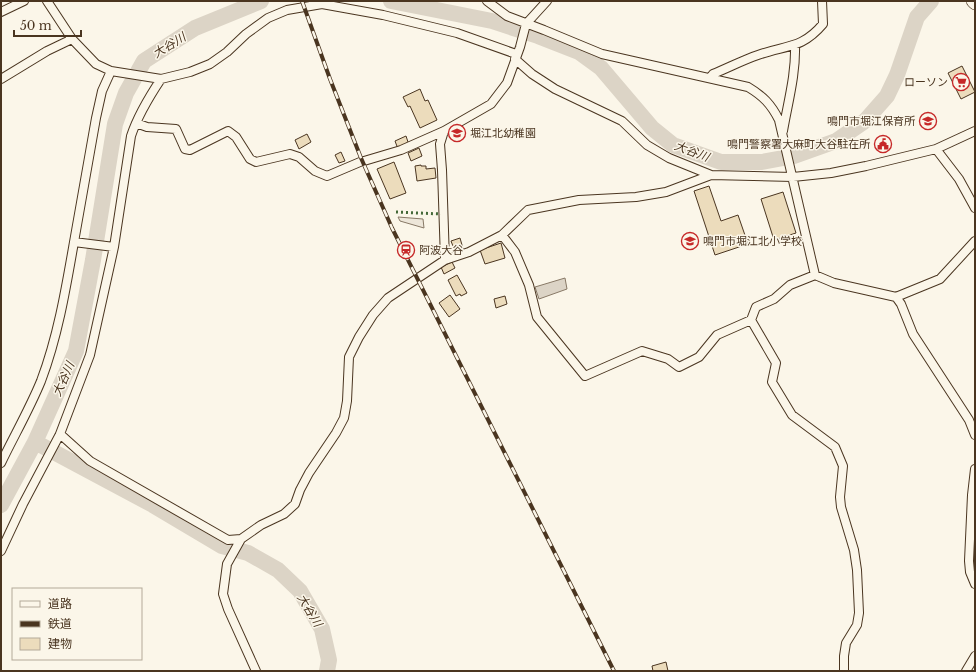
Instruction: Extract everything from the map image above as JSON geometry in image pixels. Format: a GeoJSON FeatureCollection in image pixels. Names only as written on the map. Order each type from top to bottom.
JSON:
{"type":"FeatureCollection","features":[{"type":"Feature","properties":{"kind":"street"},"geometry":{"type":"LineString","coordinates":[[1,12],[24,1]]}},
{"type":"Feature","properties":{"kind":"street"},"geometry":{"type":"LineString","coordinates":[[47,1],[72,39],[96,64],[113,71],[161,79],[190,72],[210,64],[268,18],[287,10],[322,4],[383,15],[457,33],[517,54],[532,74],[555,89],[622,121],[647,145],[669,158],[711,175]]}},
{"type":"Feature","properties":{"kind":"street"},"geometry":{"type":"LineString","coordinates":[[487,1],[507,16],[526,26],[544,30],[602,54],[748,87],[759,93],[773,108],[779,120],[804,234],[815,275]]}},
{"type":"Feature","properties":{"kind":"street"},"geometry":{"type":"LineString","coordinates":[[136,123],[147,127],[176,129],[185,149],[190,150],[228,131],[236,137],[250,159],[256,162],[290,154],[299,157],[315,171],[327,176],[362,161],[401,150],[444,132],[491,104],[507,83],[526,26],[547,1]]}},
{"type":"Feature","properties":{"kind":"street"},"geometry":{"type":"LineString","coordinates":[[710,78],[713,74],[758,55],[796,45],[813,35],[823,24],[822,1]]}},
{"type":"Feature","properties":{"kind":"street"},"geometry":{"type":"LineString","coordinates":[[1,79],[46,51],[72,39]]}},
{"type":"Feature","properties":{"kind":"street"},"geometry":{"type":"LineString","coordinates":[[783,139],[786,111],[790,101],[796,58],[796,45]]}},
{"type":"Feature","properties":{"kind":"street"},"geometry":{"type":"LineString","coordinates":[[1,463],[41,382],[51,350],[65,296],[102,91],[113,71]]}},
{"type":"Feature","properties":{"kind":"street"},"geometry":{"type":"LineString","coordinates":[[1,551],[23,504],[60,434],[90,354],[131,136],[149,98],[161,79]]}},
{"type":"Feature","properties":{"kind":"street"},"geometry":{"type":"LineString","coordinates":[[256,671],[228,609],[223,594],[227,564],[239,542],[261,524],[284,514],[295,504],[300,490],[309,473],[336,433],[344,418],[347,401],[349,357],[359,337],[373,315],[388,298],[445,260],[469,252],[502,235],[528,210],[579,200],[636,197],[666,192],[711,175],[831,173],[866,166],[936,148],[975,131]]}},
{"type":"Feature","properties":{"kind":"street"},"geometry":{"type":"LineString","coordinates":[[444,132],[440,144],[445,260]]}},
{"type":"Feature","properties":{"kind":"street"},"geometry":{"type":"LineString","coordinates":[[936,148],[959,179],[975,208]]}},
{"type":"Feature","properties":{"kind":"street"},"geometry":{"type":"LineString","coordinates":[[502,235],[515,252],[529,285],[537,317],[585,376],[642,351],[668,359],[678,367],[699,357],[717,335],[751,320],[756,307],[774,300],[790,285],[815,275],[834,283],[896,297],[940,279],[975,241]]}},
{"type":"Feature","properties":{"kind":"street"},"geometry":{"type":"LineString","coordinates":[[75,242],[111,247]]}},
{"type":"Feature","properties":{"kind":"street"},"geometry":{"type":"LineString","coordinates":[[896,297],[901,304],[913,334],[969,420],[975,435]]}},
{"type":"Feature","properties":{"kind":"street"},"geometry":{"type":"LineString","coordinates":[[751,320],[776,363],[772,382],[792,415],[835,447],[843,466],[840,496],[841,507],[854,550],[857,570],[859,612],[856,625],[846,643],[844,671]]}},
{"type":"Feature","properties":{"kind":"street"},"geometry":{"type":"LineString","coordinates":[[60,434],[90,462],[228,540],[239,542]]}},
{"type":"Feature","properties":{"kind":"street"},"geometry":{"type":"LineString","coordinates":[[975,469],[970,572],[975,584]]}},
{"type":"Feature","properties":{"kind":"street"},"geometry":{"type":"LineString","coordinates":[[966,671],[975,656]]}},
{"type":"Feature","properties":{"kind":"shaded area"},"geometry":{"type":"Polygon","coordinates":[[[398,217],[423,219],[424,228],[400,221],[398,217]]]}},
{"type":"Feature","properties":{"kind":"shaded area"},"geometry":{"type":"Polygon","coordinates":[[[565,278],[567,289],[539,299],[535,287],[565,278]]]}},
{"type":"Feature","properties":{"kind":"building","name":"ローソン"},"geometry":{"type":"Polygon","coordinates":[[[962,66],[975,92],[961,99],[948,73],[962,66]]]}},
{"type":"Feature","properties":{"kind":"building"},"geometry":{"type":"Polygon","coordinates":[[[420,89],[425,101],[428,100],[437,120],[420,128],[410,106],[408,107],[403,97],[420,89]]]}},
{"type":"Feature","properties":{"kind":"building"},"geometry":{"type":"Polygon","coordinates":[[[307,134],[311,142],[299,149],[295,140],[307,134]]]}},
{"type":"Feature","properties":{"kind":"building"},"geometry":{"type":"Polygon","coordinates":[[[406,136],[409,145],[398,149],[395,141],[406,136]]]}},
{"type":"Feature","properties":{"kind":"building"},"geometry":{"type":"Polygon","coordinates":[[[419,148],[422,156],[411,161],[408,153],[419,148]]]}},
{"type":"Feature","properties":{"kind":"building"},"geometry":{"type":"Polygon","coordinates":[[[341,152],[345,161],[339,163],[335,155],[341,152]]]}},
{"type":"Feature","properties":{"kind":"building"},"geometry":{"type":"Polygon","coordinates":[[[394,162],[406,193],[390,199],[377,169],[394,162]]]}},
{"type":"Feature","properties":{"kind":"building"},"geometry":{"type":"Polygon","coordinates":[[[415,166],[426,166],[426,169],[435,168],[436,178],[417,181],[415,166]]]}},
{"type":"Feature","properties":{"kind":"building"},"geometry":{"type":"Polygon","coordinates":[[[709,186],[721,221],[738,215],[748,244],[715,255],[694,191],[709,186]]]}},
{"type":"Feature","properties":{"kind":"building"},"geometry":{"type":"Polygon","coordinates":[[[783,192],[796,233],[774,240],[761,199],[783,192]]]}},
{"type":"Feature","properties":{"kind":"building"},"geometry":{"type":"Polygon","coordinates":[[[460,238],[464,252],[456,254],[451,241],[460,238]]]}},
{"type":"Feature","properties":{"kind":"building"},"geometry":{"type":"Polygon","coordinates":[[[501,243],[505,258],[485,264],[480,250],[501,243]]]}},
{"type":"Feature","properties":{"kind":"building"},"geometry":{"type":"Polygon","coordinates":[[[452,262],[455,268],[444,274],[441,267],[452,262]]]}},
{"type":"Feature","properties":{"kind":"building"},"geometry":{"type":"Polygon","coordinates":[[[457,275],[467,293],[461,296],[460,294],[456,296],[448,280],[457,275]]]}},
{"type":"Feature","properties":{"kind":"building"},"geometry":{"type":"Polygon","coordinates":[[[450,295],[460,309],[449,317],[439,303],[450,295]]]}},
{"type":"Feature","properties":{"kind":"building"},"geometry":{"type":"Polygon","coordinates":[[[505,296],[507,304],[496,308],[494,299],[505,296]]]}},
{"type":"Feature","properties":{"kind":"building"},"geometry":{"type":"Polygon","coordinates":[[[666,662],[668,671],[653,671],[652,666],[666,662]]]}},
{"type":"Feature","properties":{"kind":"waterway","name":"大谷川"},"geometry":{"type":"LineString","coordinates":[[1,505],[35,442],[76,351],[93,260],[115,124],[126,93],[144,61],[195,28],[261,1]]}},
{"type":"Feature","properties":{"kind":"waterway","name":"大谷川"},"geometry":{"type":"LineString","coordinates":[[391,1],[492,21],[538,36],[579,52],[601,68],[652,128],[673,145],[721,162],[762,162],[794,156],[836,141],[865,121],[887,96],[897,75],[917,17],[931,1]]}},
{"type":"Feature","properties":{"kind":"waterway","name":"大谷川"},"geometry":{"type":"LineString","coordinates":[[35,442],[153,505],[222,546],[248,553],[278,570],[300,591],[322,629],[329,660],[327,671]]}},
{"type":"Feature","properties":{"kind":"railway"},"geometry":{"type":"LineString","coordinates":[[302,1],[330,79],[361,158],[392,228],[614,671]]}},
{"type":"Feature","properties":{"kind":"hedge"},"geometry":{"type":"LineString","coordinates":[[396,212],[441,214]]}},
{"type":"Feature","properties":{"kind":"place","name":"ローソン"},"geometry":{"type":"Point","coordinates":[961,82]}},
{"type":"Feature","properties":{"kind":"place","name":"鳴門市堀江保育所"},"geometry":{"type":"Point","coordinates":[928,121]}},
{"type":"Feature","properties":{"kind":"place","name":"堀江北幼稚園"},"geometry":{"type":"Point","coordinates":[457,133]}},
{"type":"Feature","properties":{"kind":"place","name":"鳴門警察署大麻町大谷駐在所"},"geometry":{"type":"Point","coordinates":[883,144]}},
{"type":"Feature","properties":{"kind":"place","name":"鳴門市堀江北小学校"},"geometry":{"type":"Point","coordinates":[690,241]}},
{"type":"Feature","properties":{"kind":"place","name":"阿波大谷"},"geometry":{"type":"Point","coordinates":[406,250]}}]}
